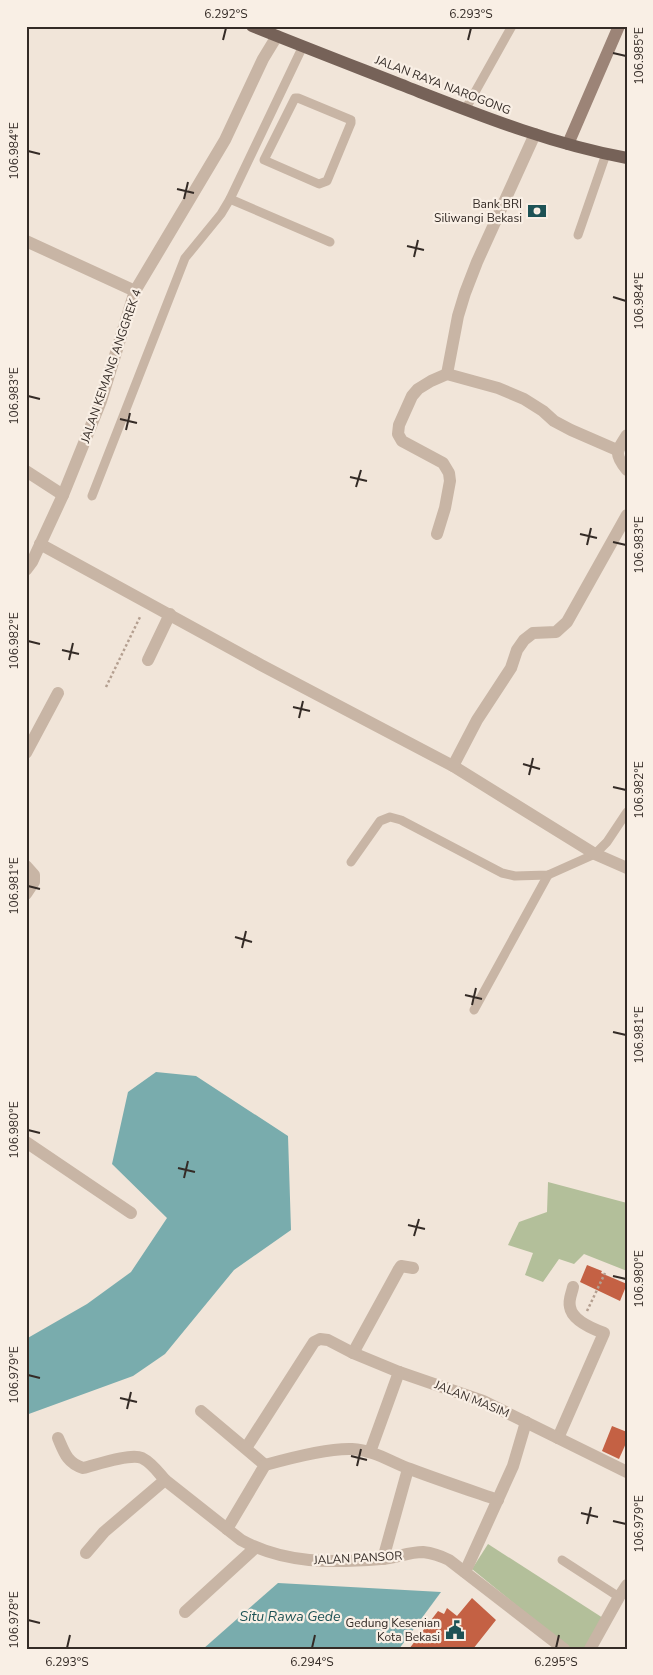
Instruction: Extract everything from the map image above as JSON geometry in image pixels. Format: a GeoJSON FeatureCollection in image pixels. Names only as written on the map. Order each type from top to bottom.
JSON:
{"type":"FeatureCollection","features":[{"type":"Feature","properties":{"kind":"main road","name":"JALAN RAYA NAROGONG"},"geometry":{"type":"LineString","coordinates":[[253,26],[465,110],[568,144],[627,158]]}},
{"type":"Feature","properties":{"kind":"main road"},"geometry":{"type":"LineString","coordinates":[[568,144],[619,26]]}},
{"type":"Feature","properties":{"kind":"street","name":"JALAN KEMANG ANGGREK 4"},"geometry":{"type":"LineString","coordinates":[[26,570],[32,562],[63,495],[101,401],[135,291],[225,140],[263,59],[277,36]]}},
{"type":"Feature","properties":{"kind":"street"},"geometry":{"type":"LineString","coordinates":[[447,374],[458,316],[465,293],[477,262],[535,134]]}},
{"type":"Feature","properties":{"kind":"street"},"geometry":{"type":"LineString","coordinates":[[26,241],[135,291]]}},
{"type":"Feature","properties":{"kind":"street"},"geometry":{"type":"LineString","coordinates":[[437,534],[445,508],[450,481],[449,473],[442,463],[402,441],[398,434],[399,425],[412,396],[418,389],[431,381],[447,374],[498,388],[524,399],[543,410],[554,421],[571,430],[617,450]]}},
{"type":"Feature","properties":{"kind":"street"},"geometry":{"type":"LineString","coordinates":[[627,435],[617,450],[618,459],[627,470]]}},
{"type":"Feature","properties":{"kind":"street"},"geometry":{"type":"LineString","coordinates":[[26,471],[63,495]]}},
{"type":"Feature","properties":{"kind":"street"},"geometry":{"type":"LineString","coordinates":[[453,766],[476,720],[512,668],[517,650],[524,640],[533,633],[556,632],[567,622],[627,515]]}},
{"type":"Feature","properties":{"kind":"street"},"geometry":{"type":"LineString","coordinates":[[40,544],[261,665],[453,766],[595,854],[627,868]]}},
{"type":"Feature","properties":{"kind":"street"},"geometry":{"type":"LineString","coordinates":[[148,660],[170,614]]}},
{"type":"Feature","properties":{"kind":"street"},"geometry":{"type":"LineString","coordinates":[[26,753],[58,693]]}},
{"type":"Feature","properties":{"kind":"street"},"geometry":{"type":"LineString","coordinates":[[26,866],[34,875],[34,882],[26,894]]}},
{"type":"Feature","properties":{"kind":"street"},"geometry":{"type":"LineString","coordinates":[[26,1142],[131,1213]]}},
{"type":"Feature","properties":{"kind":"street"},"geometry":{"type":"LineString","coordinates":[[353,1353],[398,1269],[405,1265],[413,1268]]}},
{"type":"Feature","properties":{"kind":"street"},"geometry":{"type":"LineString","coordinates":[[558,1438],[604,1333],[588,1327],[572,1314],[570,1308],[573,1286]]}},
{"type":"Feature","properties":{"kind":"street","name":"JALAN MASIM"},"geometry":{"type":"LineString","coordinates":[[246,1448],[314,1342],[328,1340],[353,1353],[399,1372],[483,1401],[627,1472]]}},
{"type":"Feature","properties":{"kind":"street"},"geometry":{"type":"LineString","coordinates":[[370,1452],[399,1372]]}},
{"type":"Feature","properties":{"kind":"street"},"geometry":{"type":"LineString","coordinates":[[201,1411],[265,1465]]}},
{"type":"Feature","properties":{"kind":"street"},"geometry":{"type":"LineString","coordinates":[[465,1572],[513,1466],[526,1422]]}},
{"type":"Feature","properties":{"kind":"street","name":"JALAN PANSOR"},"geometry":{"type":"LineString","coordinates":[[58,1438],[70,1462],[83,1468],[131,1457],[140,1457],[151,1464],[165,1480],[241,1540],[255,1548],[285,1557],[325,1562],[383,1559],[423,1552],[438,1555],[449,1560],[564,1649]]}},
{"type":"Feature","properties":{"kind":"street"},"geometry":{"type":"LineString","coordinates":[[227,1529],[265,1465],[296,1457],[340,1450],[352,1449],[370,1452],[408,1469],[498,1500]]}},
{"type":"Feature","properties":{"kind":"street"},"geometry":{"type":"LineString","coordinates":[[383,1559],[408,1469]]}},
{"type":"Feature","properties":{"kind":"street"},"geometry":{"type":"LineString","coordinates":[[86,1553],[104,1532],[165,1480]]}},
{"type":"Feature","properties":{"kind":"street"},"geometry":{"type":"LineString","coordinates":[[185,1612],[255,1548]]}},
{"type":"Feature","properties":{"kind":"street"},"geometry":{"type":"LineString","coordinates":[[590,1649],[617,1596],[627,1585]]}},
{"type":"Feature","properties":{"kind":"lane"},"geometry":{"type":"LineString","coordinates":[[465,110],[512,26]]}},
{"type":"Feature","properties":{"kind":"lane"},"geometry":{"type":"LineString","coordinates":[[92,496],[185,258],[230,200],[303,46]]}},
{"type":"Feature","properties":{"kind":"lane"},"geometry":{"type":"LineString","coordinates":[[295,98],[351,120],[327,181],[323,184],[264,161],[264,156],[279,129],[295,98]]}},
{"type":"Feature","properties":{"kind":"lane"},"geometry":{"type":"LineString","coordinates":[[265,124],[279,129]]}},
{"type":"Feature","properties":{"kind":"lane"},"geometry":{"type":"LineString","coordinates":[[578,236],[606,154]]}},
{"type":"Feature","properties":{"kind":"lane"},"geometry":{"type":"LineString","coordinates":[[230,200],[330,242]]}},
{"type":"Feature","properties":{"kind":"lane"},"geometry":{"type":"LineString","coordinates":[[351,862],[380,821],[390,817],[401,820],[502,873],[515,876],[548,875],[595,854],[607,842],[627,812]]}},
{"type":"Feature","properties":{"kind":"lane"},"geometry":{"type":"LineString","coordinates":[[474,1010],[548,875]]}},
{"type":"Feature","properties":{"kind":"lane"},"geometry":{"type":"LineString","coordinates":[[562,1560],[617,1596]]}},
{"type":"Feature","properties":{"kind":"path"},"geometry":{"type":"LineString","coordinates":[[106,687],[147,602]]}},
{"type":"Feature","properties":{"kind":"path"},"geometry":{"type":"LineString","coordinates":[[582,1322],[605,1273]]}},
{"type":"Feature","properties":{"kind":"green space"},"geometry":{"type":"Polygon","coordinates":[[[548,1182],[627,1203],[627,1271],[584,1254],[574,1264],[559,1259],[543,1282],[525,1275],[533,1253],[508,1245],[519,1222],[547,1212],[548,1182]]]}},
{"type":"Feature","properties":{"kind":"green space"},"geometry":{"type":"Polygon","coordinates":[[[488,1544],[603,1618],[586,1649],[570,1649],[472,1569],[488,1544]]]}},
{"type":"Feature","properties":{"kind":"water"},"geometry":{"type":"Polygon","coordinates":[[[156,1072],[196,1076],[288,1136],[291,1230],[234,1270],[165,1354],[133,1376],[26,1415],[26,1339],[87,1304],[131,1272],[167,1218],[112,1164],[128,1092],[156,1072]]]}},
{"type":"Feature","properties":{"kind":"water","name":"Situ Rawa Gede"},"geometry":{"type":"Polygon","coordinates":[[[278,1583],[441,1592],[399,1649],[203,1649],[278,1583]]]}},
{"type":"Feature","properties":{"kind":"building"},"geometry":{"type":"Polygon","coordinates":[[[587,1265],[627,1284],[620,1301],[580,1282],[587,1265]]]}},
{"type":"Feature","properties":{"kind":"building"},"geometry":{"type":"Polygon","coordinates":[[[612,1426],[627,1432],[627,1441],[619,1459],[602,1451],[612,1426]]]}},
{"type":"Feature","properties":{"kind":"building","name":"Gedung Kesenian Kota Bekasi"},"geometry":{"type":"Polygon","coordinates":[[[472,1598],[496,1620],[473,1649],[409,1649],[438,1611],[444,1614],[447,1608],[457,1616],[472,1598]]]}},
{"type":"Feature","properties":{"kind":"place","name":"Bank BRI Siliwangi Bekasi"},"geometry":{"type":"Point","coordinates":[537,211]}},
{"type":"Feature","properties":{"kind":"place","name":"Gedung Kesenian Kota Bekasi"},"geometry":{"type":"Point","coordinates":[455,1630]}}]}
